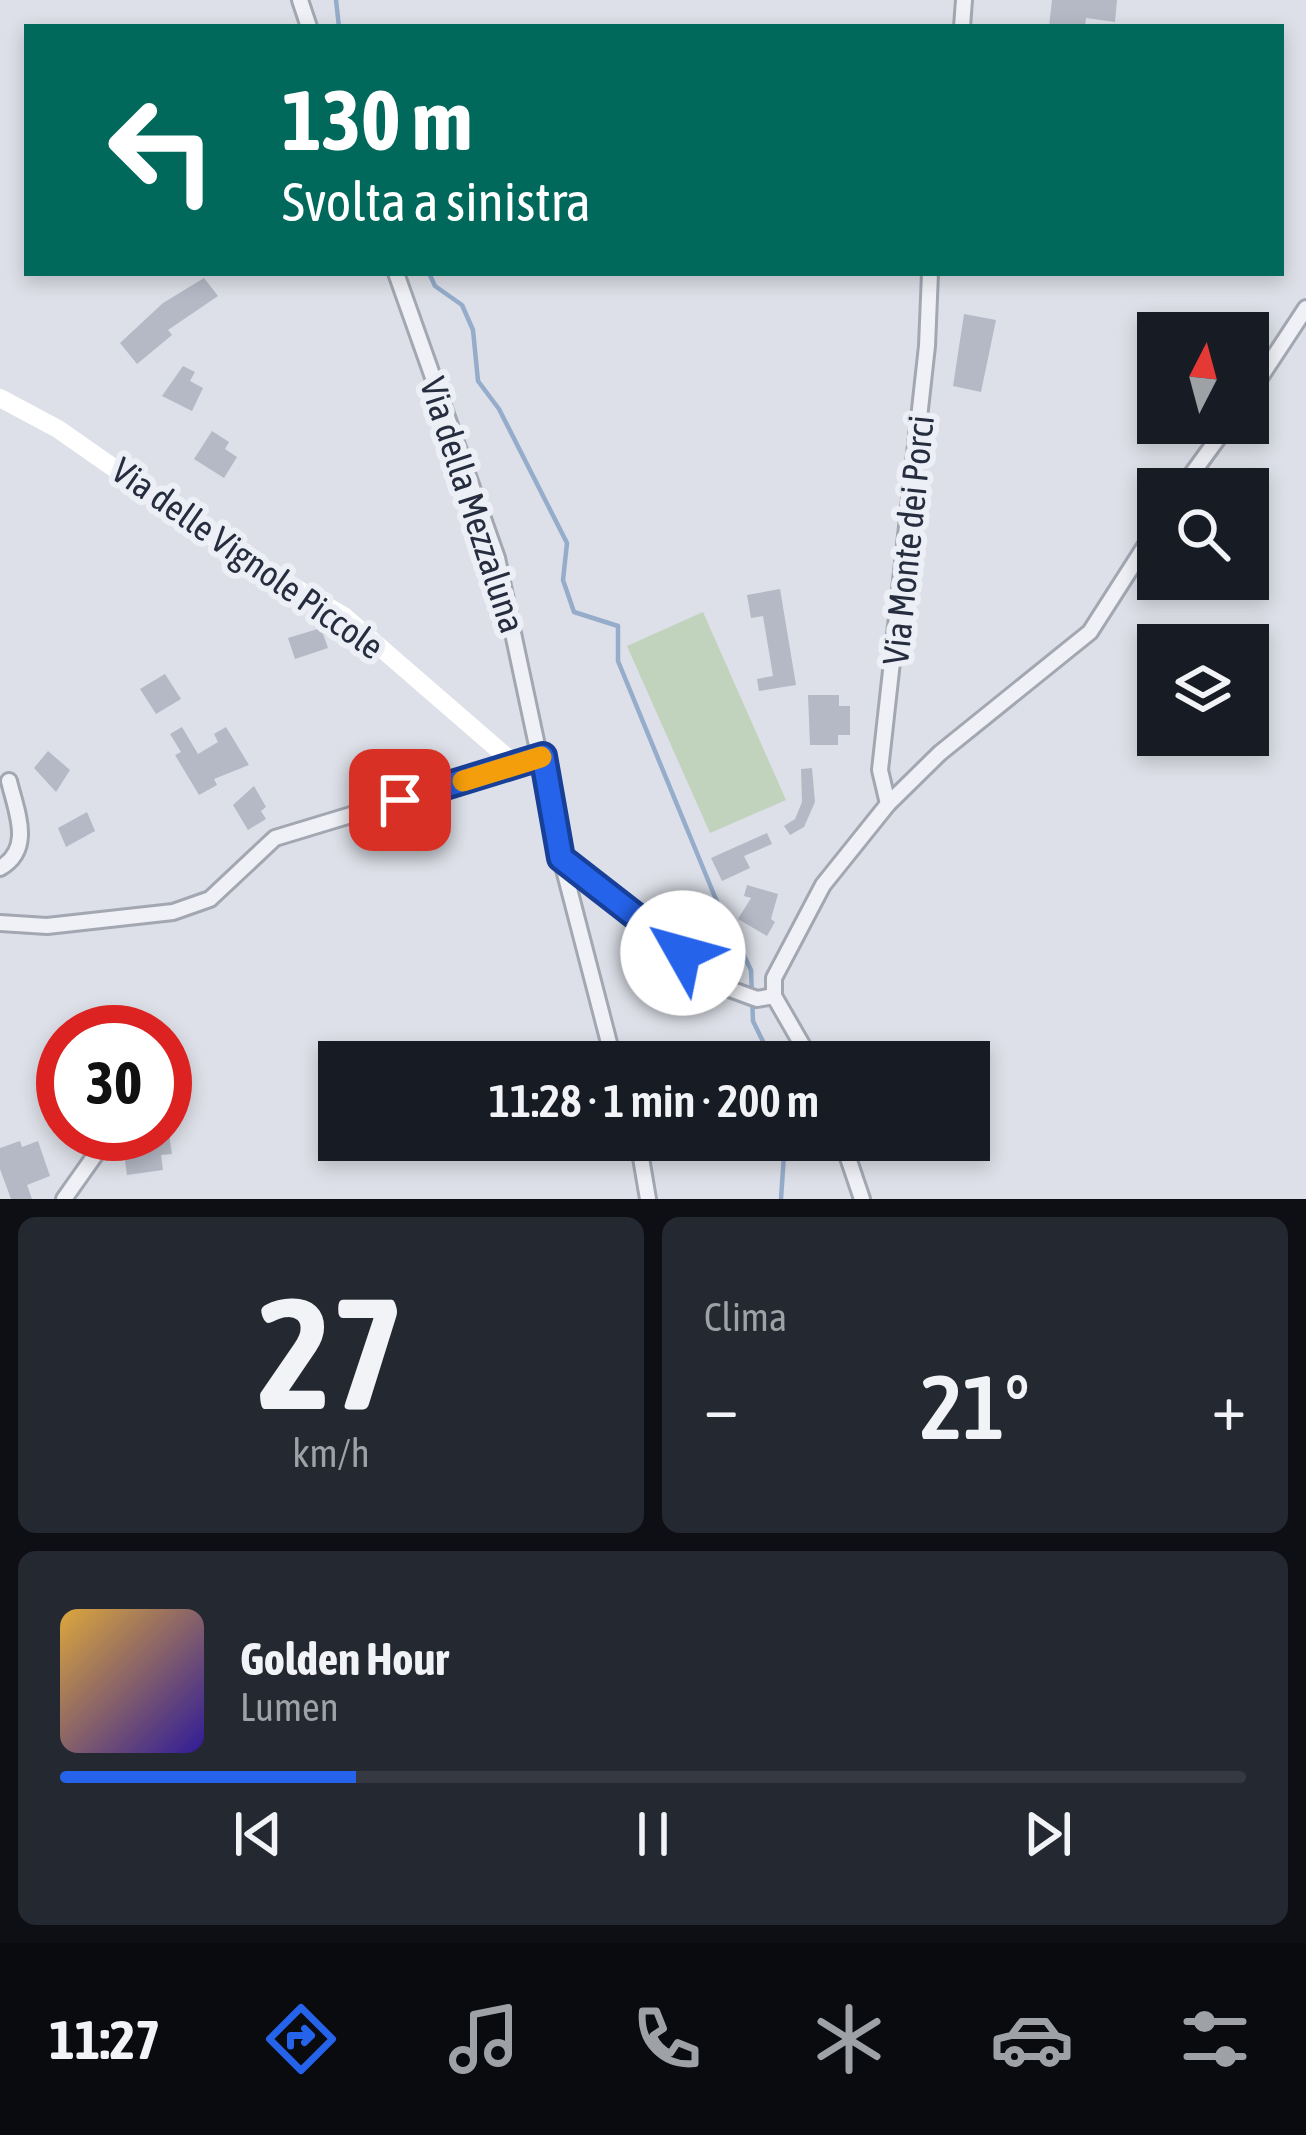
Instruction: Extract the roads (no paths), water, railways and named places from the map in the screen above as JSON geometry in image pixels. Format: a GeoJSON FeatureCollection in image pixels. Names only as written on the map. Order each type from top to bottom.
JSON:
{"type":"FeatureCollection","features":[{"type":"Feature","properties":{"kind":"street","name":"Via della Mezzaluna"},"geometry":{"type":"LineString","coordinates":[[397,276],[497,558],[561,858],[609,1041]]}},
{"type":"Feature","properties":{"kind":"street","name":"Via Monte dei Porci"},"geometry":{"type":"LineString","coordinates":[[889,804],[880,770],[928,346],[930,276]]}},
{"type":"Feature","properties":{"kind":"street"},"geometry":{"type":"LineString","coordinates":[[1269,364],[1306,308]]}},
{"type":"Feature","properties":{"kind":"street","name":"Via delle Vignole Piccole"},"geometry":{"type":"LineString","coordinates":[[0,398],[58,429],[234,552],[344,616],[516,765]]}},
{"type":"Feature","properties":{"kind":"street"},"geometry":{"type":"LineString","coordinates":[[800,1041],[774,996],[784,950],[823,885],[889,804],[981,718],[1090,632],[1137,559]]}},
{"type":"Feature","properties":{"kind":"street"},"geometry":{"type":"LineString","coordinates":[[0,923],[47,926],[188,908],[218,893],[275,838],[516,765],[541,748]]}},
{"type":"Feature","properties":{"kind":"street"},"geometry":{"type":"LineString","coordinates":[[0,868],[14,858],[21,843],[9,781]]}},
{"type":"Feature","properties":{"kind":"street"},"geometry":{"type":"LineString","coordinates":[[561,858],[727,988],[757,999],[774,996]]}},
{"type":"Feature","properties":{"kind":"street"},"geometry":{"type":"LineString","coordinates":[[64,1199],[91,1161]]}},
{"type":"Feature","properties":{"kind":"street"},"geometry":{"type":"LineString","coordinates":[[642,1161],[648,1199]]}},
{"type":"Feature","properties":{"kind":"street"},"geometry":{"type":"LineString","coordinates":[[849,1161],[862,1199]]}},
{"type":"Feature","properties":{"kind":"waterway"},"geometry":{"type":"LineString","coordinates":[[336,0],[339,24]]}},
{"type":"Feature","properties":{"kind":"waterway"},"geometry":{"type":"LineString","coordinates":[[430,276],[435,286],[462,305],[473,330],[478,381],[499,409],[567,543],[563,580],[574,612],[618,626],[618,661],[715,897],[751,970],[753,1021],[763,1041]]}},
{"type":"Feature","properties":{"kind":"waterway"},"geometry":{"type":"LineString","coordinates":[[781,1199],[784,1161]]}}]}
